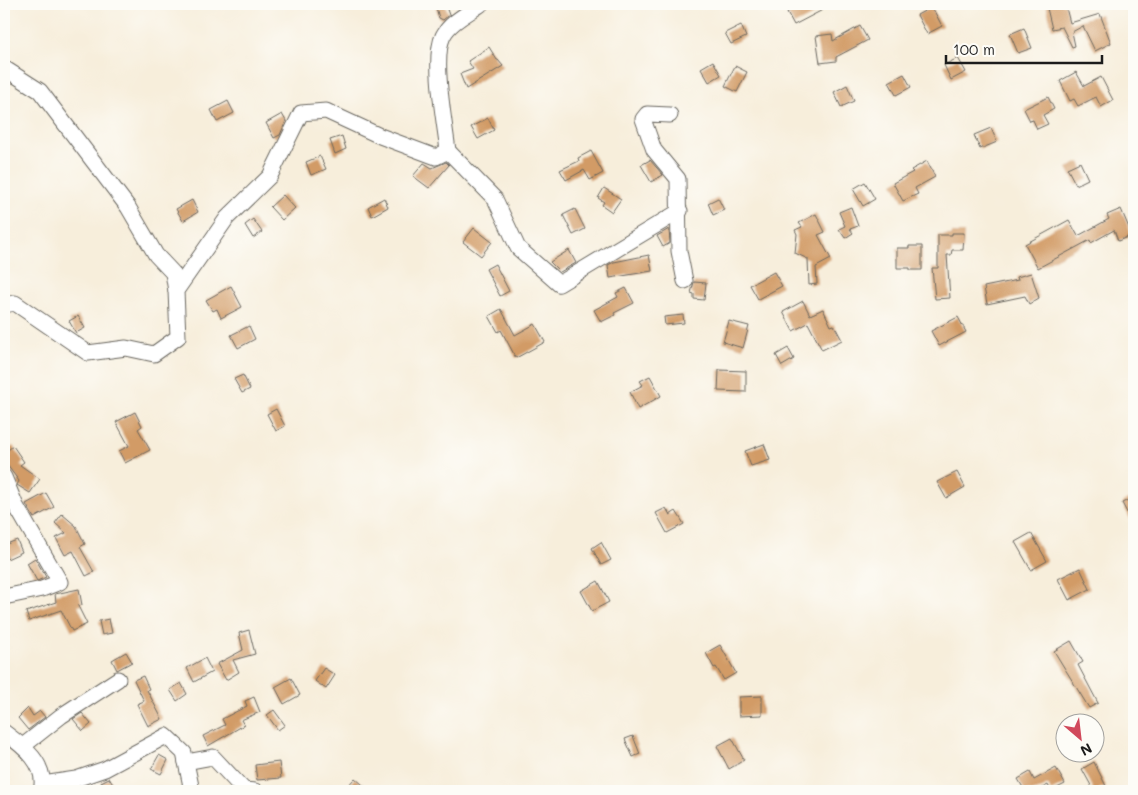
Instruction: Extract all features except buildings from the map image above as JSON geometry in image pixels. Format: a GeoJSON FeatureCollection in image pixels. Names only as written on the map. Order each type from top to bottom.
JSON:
{"type":"FeatureCollection","features":[{"type":"Feature","properties":{"kind":"street"},"geometry":{"type":"LineString","coordinates":[[481,4],[452,25],[443,36],[438,61],[448,151],[496,199],[518,248],[559,284],[680,211]]}},
{"type":"Feature","properties":{"kind":"street"},"geometry":{"type":"LineString","coordinates":[[4,68],[40,91],[128,207],[156,255],[173,273],[176,290],[178,337],[154,354],[126,348],[88,354],[14,302],[4,305]]}},
{"type":"Feature","properties":{"kind":"street"},"geometry":{"type":"LineString","coordinates":[[176,290],[227,218],[270,176],[301,113],[326,111],[380,136],[436,157],[448,151]]}},
{"type":"Feature","properties":{"kind":"street"},"geometry":{"type":"LineString","coordinates":[[670,115],[647,114],[643,119],[654,150],[678,179],[680,211],[679,251],[685,281]]}},
{"type":"Feature","properties":{"kind":"street"},"geometry":{"type":"LineString","coordinates":[[4,478],[16,506],[60,582],[42,589],[4,597]]}},
{"type":"Feature","properties":{"kind":"street"},"geometry":{"type":"LineString","coordinates":[[23,746],[61,716],[118,679]]}},
{"type":"Feature","properties":{"kind":"street"},"geometry":{"type":"LineString","coordinates":[[4,732],[23,746],[40,767],[42,788],[104,769],[166,736],[184,752],[191,786],[187,791]]}},
{"type":"Feature","properties":{"kind":"street"},"geometry":{"type":"LineString","coordinates":[[186,762],[213,757],[244,790],[255,791]]}}]}
